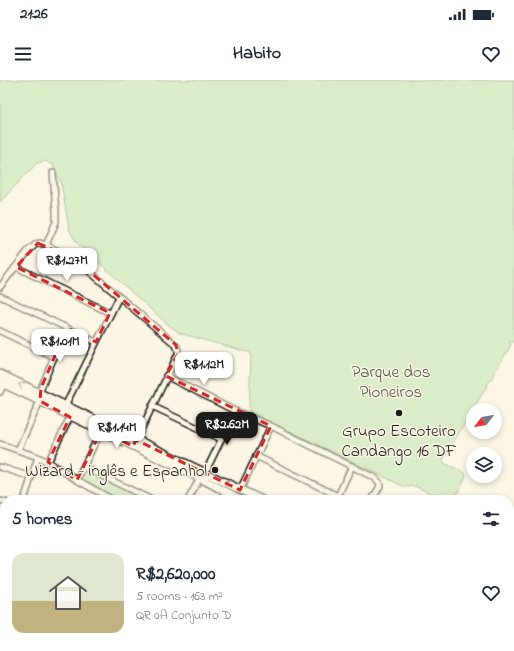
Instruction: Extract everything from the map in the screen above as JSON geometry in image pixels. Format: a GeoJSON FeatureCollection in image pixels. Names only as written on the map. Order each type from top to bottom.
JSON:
{"type":"FeatureCollection","features":[{"type":"Feature","properties":{"kind":"street"},"geometry":{"type":"LineString","coordinates":[[46,245],[56,222],[53,173]]}},
{"type":"Feature","properties":{"kind":"street"},"geometry":{"type":"LineString","coordinates":[[0,287],[28,251],[36,244],[40,243],[76,260],[176,345],[178,354],[134,443]]}},
{"type":"Feature","properties":{"kind":"street"},"geometry":{"type":"LineString","coordinates":[[16,267],[110,313]]}},
{"type":"Feature","properties":{"kind":"street"},"geometry":{"type":"LineString","coordinates":[[0,296],[96,342]]}},
{"type":"Feature","properties":{"kind":"street"},"geometry":{"type":"LineString","coordinates":[[65,406],[118,297]]}},
{"type":"Feature","properties":{"kind":"street"},"geometry":{"type":"LineString","coordinates":[[18,450],[40,397],[41,388],[67,328]]}},
{"type":"Feature","properties":{"kind":"street"},"geometry":{"type":"LineString","coordinates":[[0,331],[54,357]]}},
{"type":"Feature","properties":{"kind":"street"},"geometry":{"type":"LineString","coordinates":[[0,374],[40,397],[70,417],[100,431],[134,443]]}},
{"type":"Feature","properties":{"kind":"street"},"geometry":{"type":"LineString","coordinates":[[166,376],[234,411],[271,426],[375,478],[379,482],[380,486],[375,495]]}},
{"type":"Feature","properties":{"kind":"street"},"geometry":{"type":"LineString","coordinates":[[0,392],[2,383],[65,406],[134,443],[202,476],[240,490],[244,495]]}},
{"type":"Feature","properties":{"kind":"street"},"geometry":{"type":"LineString","coordinates":[[152,406],[221,439]]}},
{"type":"Feature","properties":{"kind":"street"},"geometry":{"type":"LineString","coordinates":[[191,495],[221,439],[234,411]]}},
{"type":"Feature","properties":{"kind":"street"},"geometry":{"type":"LineString","coordinates":[[48,462],[70,417]]}},
{"type":"Feature","properties":{"kind":"street"},"geometry":{"type":"LineString","coordinates":[[240,490],[271,426]]}},
{"type":"Feature","properties":{"kind":"street"},"geometry":{"type":"LineString","coordinates":[[77,480],[100,431]]}},
{"type":"Feature","properties":{"kind":"street"},"geometry":{"type":"LineString","coordinates":[[0,444],[38,457],[104,495]]}},
{"type":"Feature","properties":{"kind":"street"},"geometry":{"type":"LineString","coordinates":[[256,456],[331,495]]}},
{"type":"Feature","properties":{"kind":"street"},"geometry":{"type":"LineString","coordinates":[[26,495],[38,457]]}},
{"type":"Feature","properties":{"kind":"street"},"geometry":{"type":"LineString","coordinates":[[338,495],[352,466]]}},
{"type":"Feature","properties":{"kind":"street"},"geometry":{"type":"LineString","coordinates":[[0,467],[31,477]]}},
{"type":"Feature","properties":{"kind":"street"},"geometry":{"type":"LineString","coordinates":[[84,467],[142,495]]}},
{"type":"Feature","properties":{"kind":"street"},"geometry":{"type":"LineString","coordinates":[[202,476],[224,495]]}},
{"type":"Feature","properties":{"kind":"highlighted area"},"geometry":{"type":"Polygon","coordinates":[[[38,243],[76,260],[176,345],[178,354],[166,376],[271,426],[240,490],[136,440],[133,446],[101,431],[77,480],[48,462],[70,417],[40,401],[41,388],[67,328],[96,342],[110,313],[16,267],[38,243]]]}},
{"type":"Feature","properties":{"kind":"green space","name":"Parque dos Pioneiros"},"geometry":{"type":"Polygon","coordinates":[[[0,80],[514,80],[514,342],[509,342],[511,345],[477,403],[466,403],[466,421],[443,460],[444,463],[465,473],[466,476],[456,495],[434,495],[415,486],[405,487],[249,411],[251,353],[179,333],[165,322],[77,243],[69,229],[61,182],[53,165],[45,161],[37,163],[0,202],[0,80]]]}},
{"type":"Feature","properties":{"kind":"green space"},"geometry":{"type":"Polygon","coordinates":[[[85,470],[138,495],[110,495],[81,480],[85,470]]]}},
{"type":"Feature","properties":{"kind":"place","name":"Grupo Escoteiro Candango 16 DF"},"geometry":{"type":"Point","coordinates":[399,413]}},
{"type":"Feature","properties":{"kind":"place","name":"Wizard - inglês e Espanhol"},"geometry":{"type":"Point","coordinates":[215,470]}}]}
